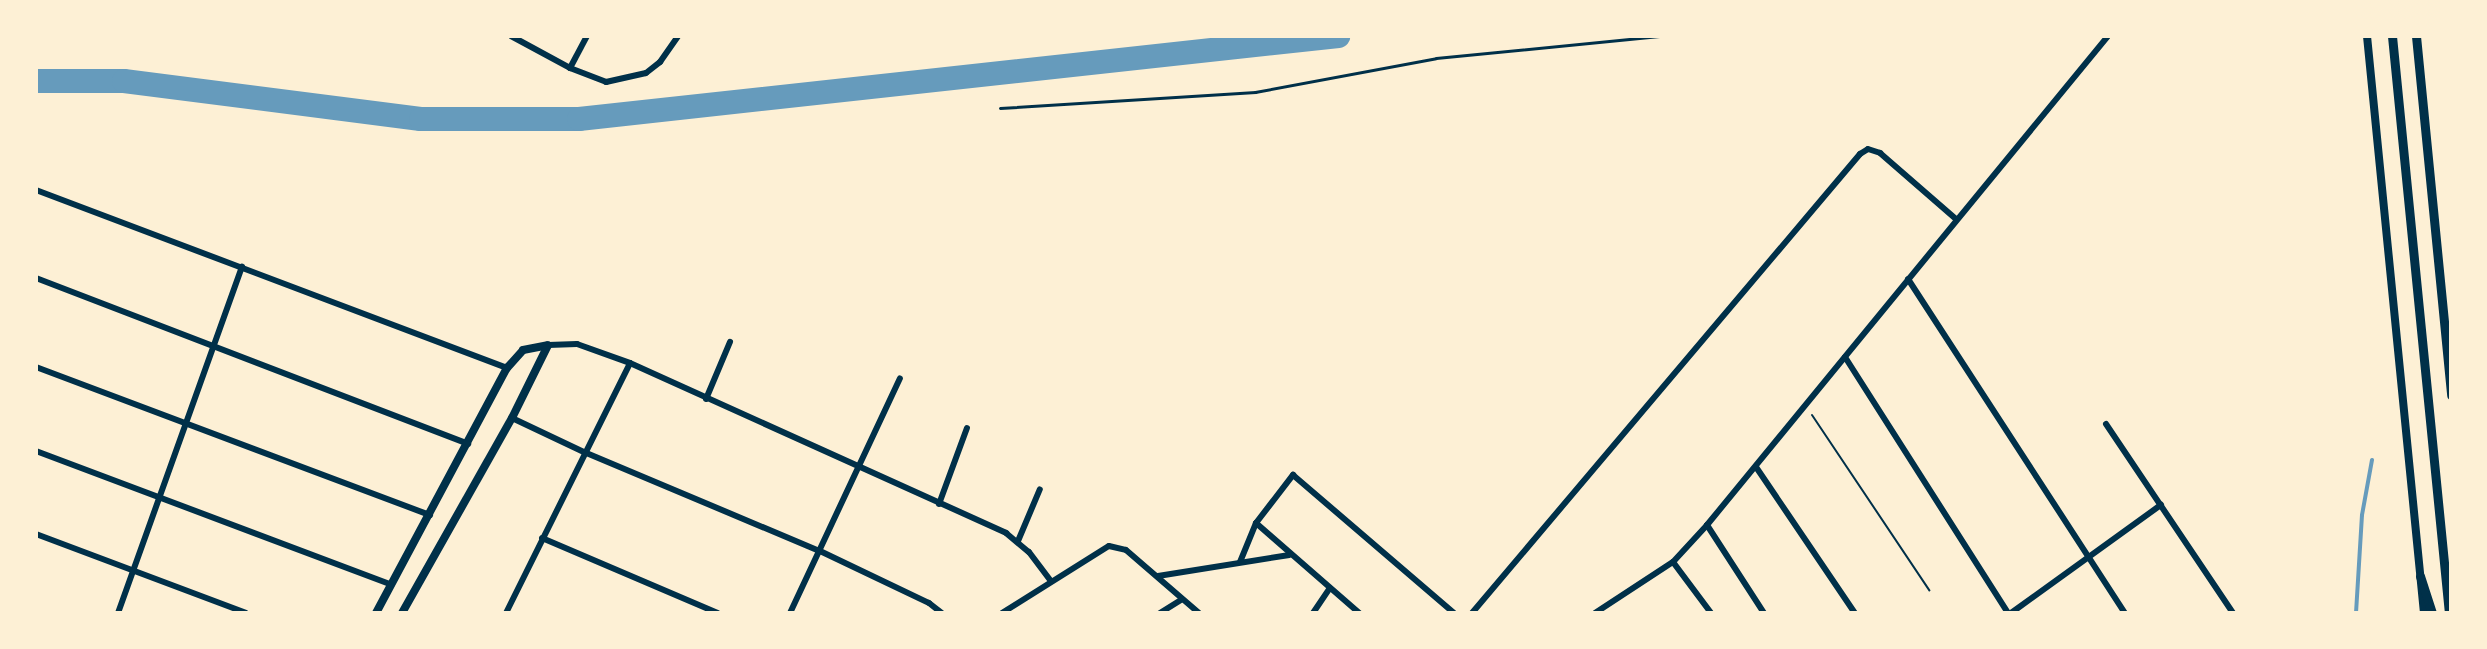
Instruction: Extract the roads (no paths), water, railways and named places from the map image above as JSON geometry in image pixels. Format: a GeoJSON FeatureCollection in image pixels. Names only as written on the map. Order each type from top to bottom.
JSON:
{"type":"FeatureCollection","features":[{"type":"Feature","properties":{"kind":"main road"},"geometry":{"type":"LineString","coordinates":[[2392,36],[2449,613]]}},
{"type":"Feature","properties":{"kind":"main road"},"geometry":{"type":"LineString","coordinates":[[2416,36],[2451,395]]}},
{"type":"Feature","properties":{"kind":"main road"},"geometry":{"type":"LineString","coordinates":[[2420,576],[2432,613]]}},
{"type":"Feature","properties":{"kind":"street"},"geometry":{"type":"LineString","coordinates":[[511,36],[597,80],[628,78],[654,67],[678,36]]}},
{"type":"Feature","properties":{"kind":"street"},"geometry":{"type":"LineString","coordinates":[[570,68],[587,36]]}},
{"type":"Feature","properties":{"kind":"street"},"geometry":{"type":"LineString","coordinates":[[1595,613],[1673,562],[1707,525],[2108,36]]}},
{"type":"Feature","properties":{"kind":"street"},"geometry":{"type":"LineString","coordinates":[[2367,36],[2424,613]]}},
{"type":"Feature","properties":{"kind":"street"},"geometry":{"type":"LineString","coordinates":[[1472,613],[1860,154],[1868,149],[1880,153],[1956,219]]}},
{"type":"Feature","properties":{"kind":"street"},"geometry":{"type":"LineString","coordinates":[[36,190],[507,368]]}},
{"type":"Feature","properties":{"kind":"street"},"geometry":{"type":"LineString","coordinates":[[118,613],[242,267]]}},
{"type":"Feature","properties":{"kind":"street"},"geometry":{"type":"LineString","coordinates":[[36,278],[468,444]]}},
{"type":"Feature","properties":{"kind":"street"},"geometry":{"type":"LineString","coordinates":[[1908,279],[2125,613]]}},
{"type":"Feature","properties":{"kind":"street"},"geometry":{"type":"LineString","coordinates":[[706,399],[730,342]]}},
{"type":"Feature","properties":{"kind":"street"},"geometry":{"type":"LineString","coordinates":[[376,613],[507,368],[523,350],[548,345],[577,344],[630,363],[1018,541],[1051,581]]}},
{"type":"Feature","properties":{"kind":"street"},"geometry":{"type":"LineString","coordinates":[[402,613],[512,418],[548,345]]}},
{"type":"Feature","properties":{"kind":"street"},"geometry":{"type":"LineString","coordinates":[[1845,357],[2009,613],[2161,505]]}},
{"type":"Feature","properties":{"kind":"street"},"geometry":{"type":"LineString","coordinates":[[506,613],[630,363]]}},
{"type":"Feature","properties":{"kind":"street"},"geometry":{"type":"LineString","coordinates":[[36,367],[430,515]]}},
{"type":"Feature","properties":{"kind":"street"},"geometry":{"type":"LineString","coordinates":[[790,613],[900,378]]}},
{"type":"Feature","properties":{"kind":"street"},"geometry":{"type":"LineString","coordinates":[[512,418],[584,452],[820,551],[929,603],[942,613]]}},
{"type":"Feature","properties":{"kind":"street"},"geometry":{"type":"LineString","coordinates":[[2106,424],[2233,613]]}},
{"type":"Feature","properties":{"kind":"street"},"geometry":{"type":"LineString","coordinates":[[939,504],[967,428]]}},
{"type":"Feature","properties":{"kind":"street"},"geometry":{"type":"LineString","coordinates":[[36,451],[392,585]]}},
{"type":"Feature","properties":{"kind":"street"},"geometry":{"type":"LineString","coordinates":[[1756,467],[1855,613]]}},
{"type":"Feature","properties":{"kind":"street"},"geometry":{"type":"LineString","coordinates":[[1240,562],[1256,523],[1293,475],[1454,613]]}},
{"type":"Feature","properties":{"kind":"street"},"geometry":{"type":"LineString","coordinates":[[1018,541],[1040,489]]}},
{"type":"Feature","properties":{"kind":"street"},"geometry":{"type":"LineString","coordinates":[[1256,523],[1359,613]]}},
{"type":"Feature","properties":{"kind":"street"},"geometry":{"type":"LineString","coordinates":[[1707,525],[1764,613]]}},
{"type":"Feature","properties":{"kind":"street"},"geometry":{"type":"LineString","coordinates":[[36,534],[246,613]]}},
{"type":"Feature","properties":{"kind":"street"},"geometry":{"type":"LineString","coordinates":[[542,538],[718,613]]}},
{"type":"Feature","properties":{"kind":"street"},"geometry":{"type":"LineString","coordinates":[[1002,613],[1101,548],[1117,547],[1126,550],[1199,613]]}},
{"type":"Feature","properties":{"kind":"street"},"geometry":{"type":"LineString","coordinates":[[1158,576],[1290,555]]}},
{"type":"Feature","properties":{"kind":"street"},"geometry":{"type":"LineString","coordinates":[[1673,562],[1711,613]]}},
{"type":"Feature","properties":{"kind":"street"},"geometry":{"type":"LineString","coordinates":[[1313,613],[1330,588]]}},
{"type":"Feature","properties":{"kind":"street"},"geometry":{"type":"LineString","coordinates":[[1160,613],[1182,599]]}},
{"type":"Feature","properties":{"kind":"street"},"geometry":{"type":"LineString","coordinates":[[1606,605],[1612,613]]}},
{"type":"Feature","properties":{"kind":"lane"},"geometry":{"type":"LineString","coordinates":[[1000,108],[1255,92],[1436,58],[1662,36]]}},
{"type":"Feature","properties":{"kind":"waterway"},"geometry":{"type":"LineString","coordinates":[[36,81],[124,81],[421,119],[579,119],[1338,36]]}},
{"type":"Feature","properties":{"kind":"waterway"},"geometry":{"type":"LineString","coordinates":[[2356,613],[2362,515],[2372,460]]}}]}
